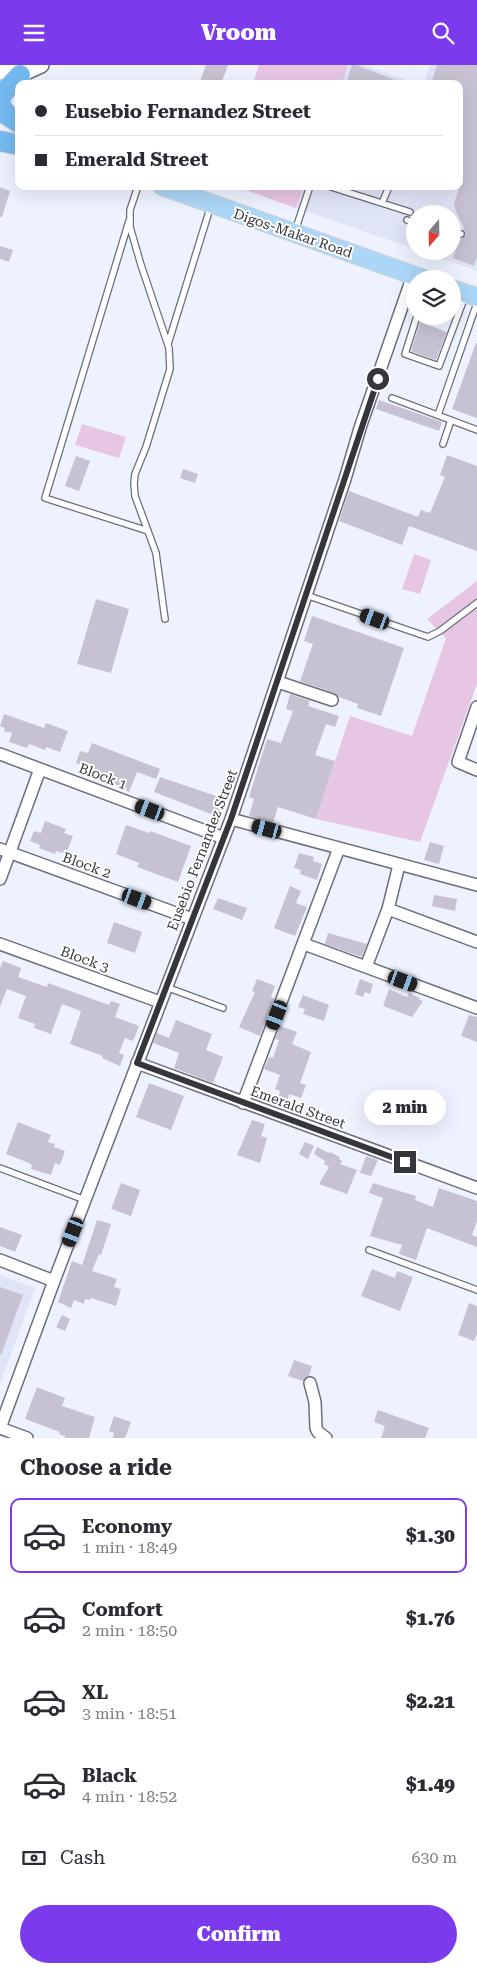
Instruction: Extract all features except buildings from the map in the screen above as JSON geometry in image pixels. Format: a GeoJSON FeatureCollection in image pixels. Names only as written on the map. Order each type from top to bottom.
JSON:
{"type":"FeatureCollection","features":[{"type":"Feature","properties":{"kind":"highway"},"geometry":{"type":"LineString","coordinates":[[0,99],[18,70]]}},
{"type":"Feature","properties":{"kind":"highway"},"geometry":{"type":"LineString","coordinates":[[0,105],[7,115],[15,120]]}},
{"type":"Feature","properties":{"kind":"highway"},"geometry":{"type":"LineString","coordinates":[[0,141],[15,143]]}},
{"type":"Feature","properties":{"kind":"main road"},"geometry":{"type":"LineString","coordinates":[[0,72],[41,65]]}},
{"type":"Feature","properties":{"kind":"main road"},"geometry":{"type":"LineString","coordinates":[[0,85],[18,70]]}},
{"type":"Feature","properties":{"kind":"main road"},"geometry":{"type":"LineString","coordinates":[[0,122],[15,128]]}},
{"type":"Feature","properties":{"kind":"main road"},"geometry":{"type":"LineString","coordinates":[[0,134],[15,141]]}},
{"type":"Feature","properties":{"kind":"main road","name":"Digos-Makar Road"},"geometry":{"type":"LineString","coordinates":[[173,190],[406,272]]}},
{"type":"Feature","properties":{"kind":"street","name":"Eusebio Fernandez Street"},"geometry":{"type":"LineString","coordinates":[[0,1428],[54,1281],[231,819],[278,682],[360,428],[406,310]]}},
{"type":"Feature","properties":{"kind":"street"},"geometry":{"type":"LineString","coordinates":[[278,682],[332,701]]}},
{"type":"Feature","properties":{"kind":"street"},"geometry":{"type":"LineString","coordinates":[[477,707],[458,762],[477,770]]}},
{"type":"Feature","properties":{"kind":"street","name":"Block 1"},"geometry":{"type":"LineString","coordinates":[[0,754],[224,838]]}},
{"type":"Feature","properties":{"kind":"street"},"geometry":{"type":"LineString","coordinates":[[0,879],[5,850],[40,769]]}},
{"type":"Feature","properties":{"kind":"street"},"geometry":{"type":"LineString","coordinates":[[231,819],[477,885]]}},
{"type":"Feature","properties":{"kind":"street"},"geometry":{"type":"LineString","coordinates":[[243,1103],[339,848]]}},
{"type":"Feature","properties":{"kind":"street","name":"Block 2"},"geometry":{"type":"LineString","coordinates":[[5,850],[192,919]]}},
{"type":"Feature","properties":{"kind":"street"},"geometry":{"type":"LineString","coordinates":[[366,967],[388,909],[399,865]]}},
{"type":"Feature","properties":{"kind":"street"},"geometry":{"type":"LineString","coordinates":[[388,909],[477,942]]}},
{"type":"Feature","properties":{"kind":"street","name":"Block 3"},"geometry":{"type":"LineString","coordinates":[[0,944],[160,1002]]}},
{"type":"Feature","properties":{"kind":"street"},"geometry":{"type":"LineString","coordinates":[[304,944],[477,1007]]}},
{"type":"Feature","properties":{"kind":"street","name":"Emerald Street"},"geometry":{"type":"LineString","coordinates":[[137,1063],[477,1188]]}},
{"type":"Feature","properties":{"kind":"street"},"geometry":{"type":"LineString","coordinates":[[0,1260],[54,1281]]}},
{"type":"Feature","properties":{"kind":"street"},"geometry":{"type":"LineString","coordinates":[[310,1383],[315,1402],[316,1428],[318,1433],[326,1438]]}},
{"type":"Feature","properties":{"kind":"street"},"geometry":{"type":"LineString","coordinates":[[0,1428],[27,1438]]}},
{"type":"Feature","properties":{"kind":"lane"},"geometry":{"type":"LineString","coordinates":[[137,190],[45,498],[148,531]]}},
{"type":"Feature","properties":{"kind":"lane"},"geometry":{"type":"LineString","coordinates":[[294,233],[309,190]]}},
{"type":"Feature","properties":{"kind":"lane"},"geometry":{"type":"LineString","coordinates":[[341,190],[406,211]]}},
{"type":"Feature","properties":{"kind":"lane"},"geometry":{"type":"LineString","coordinates":[[382,203],[388,190]]}},
{"type":"Feature","properties":{"kind":"lane"},"geometry":{"type":"LineString","coordinates":[[168,344],[211,204]]}},
{"type":"Feature","properties":{"kind":"lane"},"geometry":{"type":"LineString","coordinates":[[129,219],[141,265],[168,344],[170,358],[170,369],[146,447],[135,474],[134,483],[135,496],[158,565],[165,619]]}},
{"type":"Feature","properties":{"kind":"lane"},"geometry":{"type":"LineString","coordinates":[[461,313],[468,296]]}},
{"type":"Feature","properties":{"kind":"lane"},"geometry":{"type":"LineString","coordinates":[[438,415],[468,296]]}},
{"type":"Feature","properties":{"kind":"lane"},"geometry":{"type":"LineString","coordinates":[[413,325],[405,354],[439,366],[456,325]]}},
{"type":"Feature","properties":{"kind":"lane"},"geometry":{"type":"LineString","coordinates":[[392,398],[477,430]]}},
{"type":"Feature","properties":{"kind":"lane"},"geometry":{"type":"LineString","coordinates":[[443,444],[451,420]]}},
{"type":"Feature","properties":{"kind":"lane"},"geometry":{"type":"LineString","coordinates":[[306,595],[428,637],[440,631],[477,603]]}},
{"type":"Feature","properties":{"kind":"lane"},"geometry":{"type":"LineString","coordinates":[[166,987],[223,1008]]}},
{"type":"Feature","properties":{"kind":"lane"},"geometry":{"type":"LineString","coordinates":[[0,1167],[85,1200]]}},
{"type":"Feature","properties":{"kind":"lane"},"geometry":{"type":"LineString","coordinates":[[369,1250],[477,1290]]}},
{"type":"Feature","properties":{"kind":"shaded area"},"geometry":{"type":"Polygon","coordinates":[[[259,65],[348,65],[343,80],[254,80],[259,65]]]}},
{"type":"Feature","properties":{"kind":"shaded area"},"geometry":{"type":"Polygon","coordinates":[[[349,65],[364,65],[407,80],[343,80],[349,65]]]}},
{"type":"Feature","properties":{"kind":"shaded area"},"geometry":{"type":"Polygon","coordinates":[[[430,65],[477,65],[477,271],[446,260],[461,260],[461,205],[406,205],[406,246],[296,208],[303,190],[463,190],[463,80],[425,80],[430,65]]]}},
{"type":"Feature","properties":{"kind":"shaded area"},"geometry":{"type":"Polygon","coordinates":[[[245,190],[303,190],[296,208],[245,190]]]}},
{"type":"Feature","properties":{"kind":"shaded area"},"geometry":{"type":"Polygon","coordinates":[[[82,424],[126,437],[119,458],[75,445],[82,424]]]}},
{"type":"Feature","properties":{"kind":"shaded area"},"geometry":{"type":"Polygon","coordinates":[[[414,554],[431,560],[420,594],[402,589],[414,554]]]}},
{"type":"Feature","properties":{"kind":"shaded area"},"geometry":{"type":"Polygon","coordinates":[[[477,581],[477,684],[420,842],[316,819],[350,716],[412,736],[446,638],[427,619],[477,581]]]}},
{"type":"Feature","properties":{"kind":"shaded area"},"geometry":{"type":"Polygon","coordinates":[[[0,1275],[35,1288],[0,1384],[0,1275]]]}},
{"type":"Feature","properties":{"kind":"route"},"geometry":{"type":"LineString","coordinates":[[378,379],[360,428],[345,479],[231,819],[137,1063],[405,1162]]}}]}
